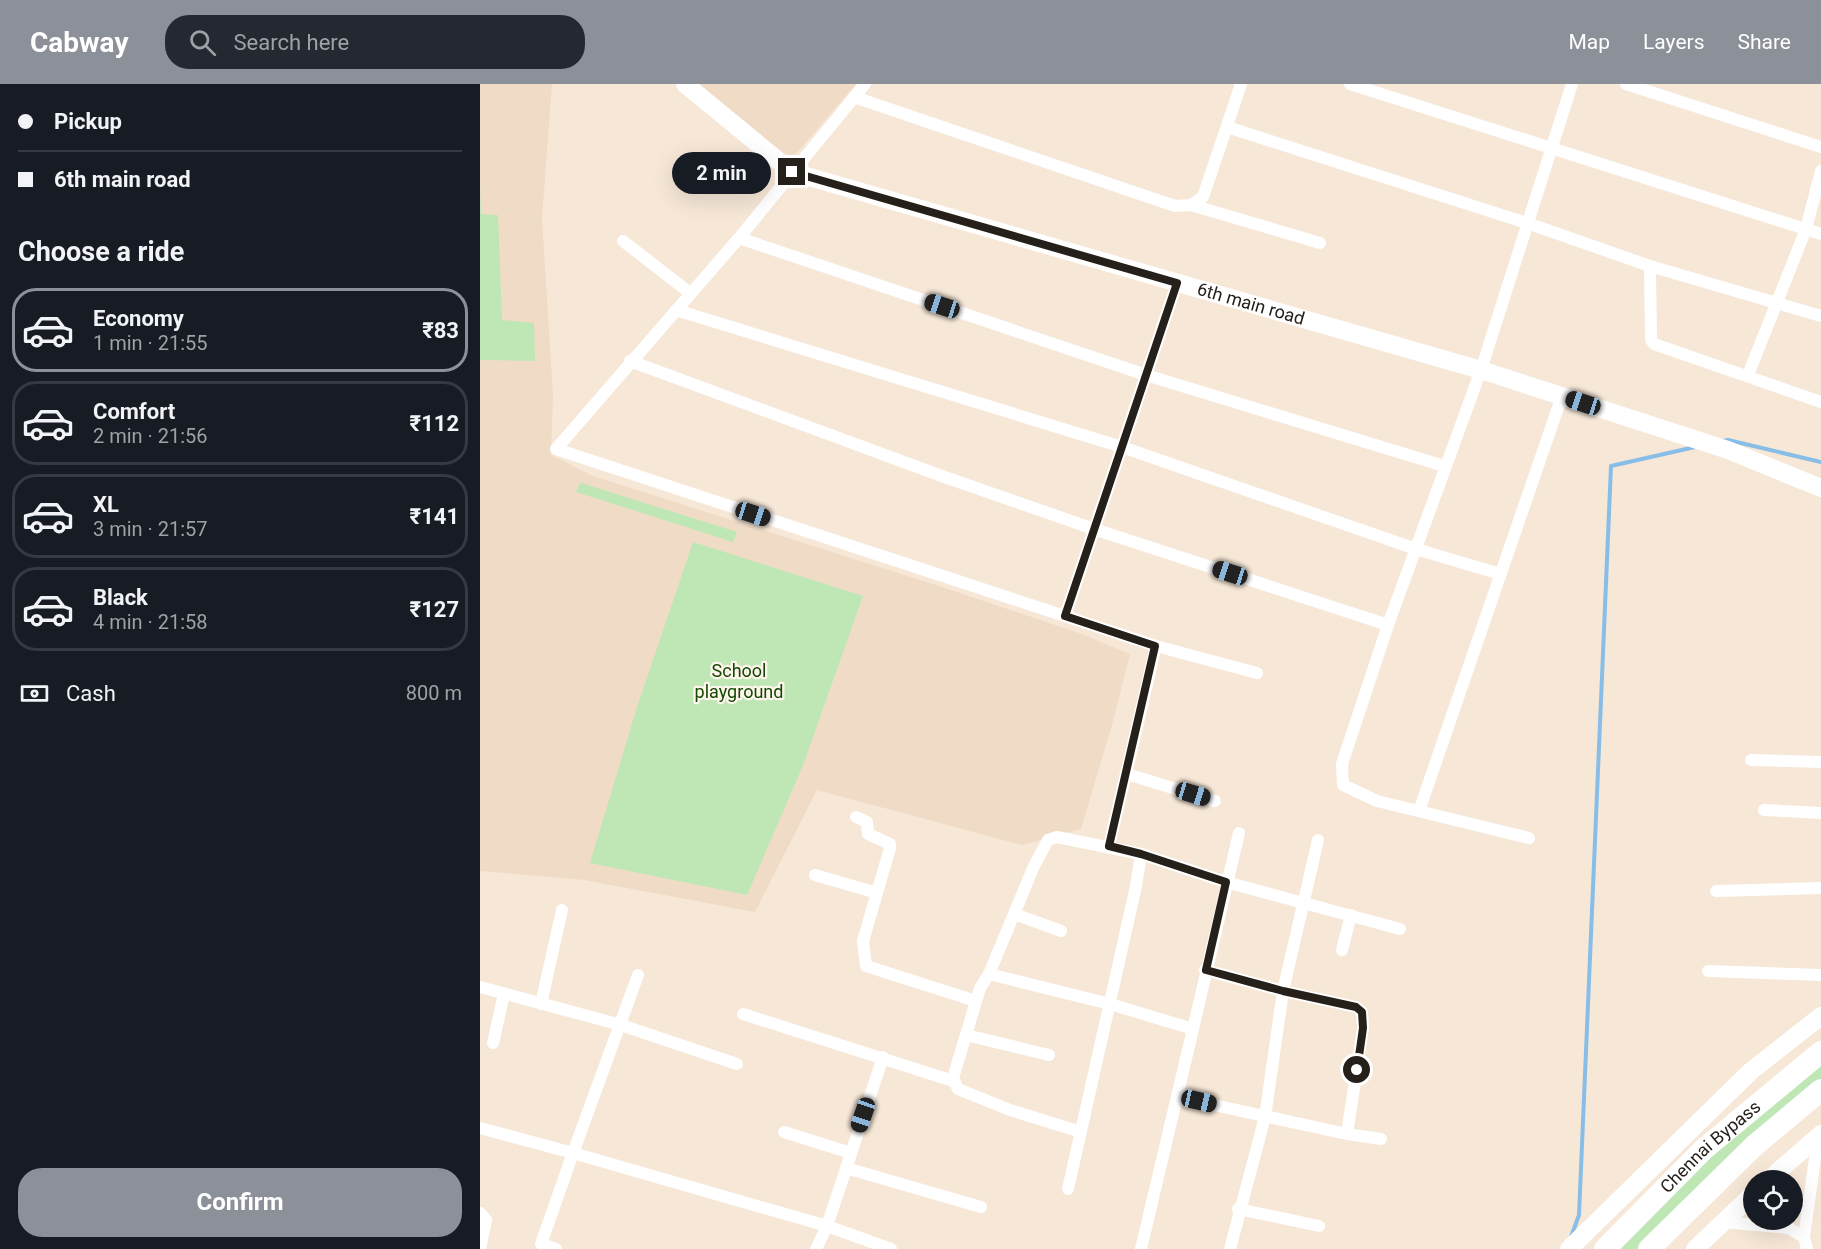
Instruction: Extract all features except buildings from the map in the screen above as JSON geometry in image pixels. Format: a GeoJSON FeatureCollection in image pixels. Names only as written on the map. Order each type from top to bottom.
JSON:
{"type":"FeatureCollection","features":[{"type":"Feature","properties":{"kind":"highway","name":"Chennai Bypass"},"geometry":{"type":"LineString","coordinates":[[1605,1249],[1704,1149],[1821,1052]]}},
{"type":"Feature","properties":{"kind":"highway","name":"Chennai Bypass"},"geometry":{"type":"LineString","coordinates":[[1649,1249],[1754,1146],[1821,1090]]}},
{"type":"Feature","properties":{"kind":"street"},"geometry":{"type":"LineString","coordinates":[[685,84],[792,172]]}},
{"type":"Feature","properties":{"kind":"street"},"geometry":{"type":"LineString","coordinates":[[865,84],[739,238],[556,449],[1155,646],[1257,673]]}},
{"type":"Feature","properties":{"kind":"street"},"geometry":{"type":"LineString","coordinates":[[1191,205],[1203,197],[1241,84]]}},
{"type":"Feature","properties":{"kind":"street"},"geometry":{"type":"LineString","coordinates":[[1350,84],[1821,234]]}},
{"type":"Feature","properties":{"kind":"street"},"geometry":{"type":"LineString","coordinates":[[1529,838],[1377,801],[1343,785],[1342,764],[1444,466],[1481,370],[1572,84]]}},
{"type":"Feature","properties":{"kind":"street"},"geometry":{"type":"LineString","coordinates":[[1626,84],[1821,147]]}},
{"type":"Feature","properties":{"kind":"street"},"geometry":{"type":"LineString","coordinates":[[854,98],[1175,207],[1191,205],[1320,243]]}},
{"type":"Feature","properties":{"kind":"street"},"geometry":{"type":"LineString","coordinates":[[1227,127],[1527,223],[1650,266],[1821,316]]}},
{"type":"Feature","properties":{"kind":"street"},"geometry":{"type":"LineString","coordinates":[[1748,375],[1806,229],[1821,171]]}},
{"type":"Feature","properties":{"kind":"street","name":"6th main road"},"geometry":{"type":"LineString","coordinates":[[792,172],[1481,370],[1728,450],[1821,488]]}},
{"type":"Feature","properties":{"kind":"street"},"geometry":{"type":"LineString","coordinates":[[739,238],[1146,375],[1444,466]]}},
{"type":"Feature","properties":{"kind":"street"},"geometry":{"type":"LineString","coordinates":[[623,241],[690,293]]}},
{"type":"Feature","properties":{"kind":"street"},"geometry":{"type":"LineString","coordinates":[[1650,266],[1651,340],[1654,344],[1821,402]]}},
{"type":"Feature","properties":{"kind":"street"},"geometry":{"type":"LineString","coordinates":[[1065,616],[1177,283]]}},
{"type":"Feature","properties":{"kind":"street"},"geometry":{"type":"LineString","coordinates":[[676,310],[1122,447],[1416,549],[1500,574]]}},
{"type":"Feature","properties":{"kind":"street"},"geometry":{"type":"LineString","coordinates":[[630,361],[939,475],[1094,529],[1388,625]]}},
{"type":"Feature","properties":{"kind":"street"},"geometry":{"type":"LineString","coordinates":[[1419,811],[1562,396]]}},
{"type":"Feature","properties":{"kind":"street"},"geometry":{"type":"LineString","coordinates":[[1109,846],[1155,646]]}},
{"type":"Feature","properties":{"kind":"street"},"geometry":{"type":"LineString","coordinates":[[1751,760],[1821,762]]}},
{"type":"Feature","properties":{"kind":"street"},"geometry":{"type":"LineString","coordinates":[[1127,774],[1215,801]]}},
{"type":"Feature","properties":{"kind":"street"},"geometry":{"type":"LineString","coordinates":[[1764,810],[1821,813]]}},
{"type":"Feature","properties":{"kind":"street"},"geometry":{"type":"LineString","coordinates":[[856,817],[867,822],[868,834],[890,844],[863,941],[866,966],[976,1001]]}},
{"type":"Feature","properties":{"kind":"street"},"geometry":{"type":"LineString","coordinates":[[1141,1249],[1239,833]]}},
{"type":"Feature","properties":{"kind":"street"},"geometry":{"type":"LineString","coordinates":[[953,1081],[976,1001],[1034,866],[1048,840],[1057,837],[1141,854],[1226,882],[1400,929]]}},
{"type":"Feature","properties":{"kind":"street"},"geometry":{"type":"LineString","coordinates":[[1230,1249],[1238,1209],[1264,1117],[1283,991],[1318,840]]}},
{"type":"Feature","properties":{"kind":"street"},"geometry":{"type":"LineString","coordinates":[[1068,1189],[1137,886],[1141,854]]}},
{"type":"Feature","properties":{"kind":"street"},"geometry":{"type":"LineString","coordinates":[[815,875],[877,893]]}},
{"type":"Feature","properties":{"kind":"street"},"geometry":{"type":"LineString","coordinates":[[1716,891],[1821,888]]}},
{"type":"Feature","properties":{"kind":"street"},"geometry":{"type":"LineString","coordinates":[[542,1004],[562,910]]}},
{"type":"Feature","properties":{"kind":"street"},"geometry":{"type":"LineString","coordinates":[[1014,914],[1061,931]]}},
{"type":"Feature","properties":{"kind":"street"},"geometry":{"type":"LineString","coordinates":[[1342,950],[1351,915]]}},
{"type":"Feature","properties":{"kind":"street"},"geometry":{"type":"LineString","coordinates":[[1206,970],[1283,991],[1348,1005],[1362,1012],[1363,1028],[1347,1134]]}},
{"type":"Feature","properties":{"kind":"street"},"geometry":{"type":"LineString","coordinates":[[1708,971],[1821,975]]}},
{"type":"Feature","properties":{"kind":"street"},"geometry":{"type":"LineString","coordinates":[[989,974],[1110,1004],[1192,1029]]}},
{"type":"Feature","properties":{"kind":"street"},"geometry":{"type":"LineString","coordinates":[[556,1249],[541,1244],[638,975]]}},
{"type":"Feature","properties":{"kind":"street"},"geometry":{"type":"LineString","coordinates":[[480,987],[621,1025],[737,1064]]}},
{"type":"Feature","properties":{"kind":"street"},"geometry":{"type":"LineString","coordinates":[[493,1043],[504,994]]}},
{"type":"Feature","properties":{"kind":"street"},"geometry":{"type":"LineString","coordinates":[[743,1014],[953,1081],[958,1089],[1010,1110],[1081,1132]]}},
{"type":"Feature","properties":{"kind":"street"},"geometry":{"type":"LineString","coordinates":[[1570,1247],[1750,1071],[1821,1016]]}},
{"type":"Feature","properties":{"kind":"street"},"geometry":{"type":"LineString","coordinates":[[966,1035],[1050,1055]]}},
{"type":"Feature","properties":{"kind":"street"},"geometry":{"type":"LineString","coordinates":[[816,1249],[826,1226],[883,1057]]}},
{"type":"Feature","properties":{"kind":"street"},"geometry":{"type":"LineString","coordinates":[[1177,1096],[1264,1117],[1381,1139]]}},
{"type":"Feature","properties":{"kind":"street"},"geometry":{"type":"LineString","coordinates":[[480,1128],[826,1226],[891,1249]]}},
{"type":"Feature","properties":{"kind":"street"},"geometry":{"type":"LineString","coordinates":[[784,1132],[851,1153]]}},
{"type":"Feature","properties":{"kind":"street"},"geometry":{"type":"LineString","coordinates":[[1780,1170],[1819,1136]]}},
{"type":"Feature","properties":{"kind":"street"},"geometry":{"type":"LineString","coordinates":[[1806,1243],[1819,1136]]}},
{"type":"Feature","properties":{"kind":"street"},"geometry":{"type":"LineString","coordinates":[[846,1168],[981,1207]]}},
{"type":"Feature","properties":{"kind":"street"},"geometry":{"type":"LineString","coordinates":[[1695,1249],[1743,1203]]}},
{"type":"Feature","properties":{"kind":"street"},"geometry":{"type":"LineString","coordinates":[[1238,1209],[1319,1226]]}},
{"type":"Feature","properties":{"kind":"street"},"geometry":{"type":"LineString","coordinates":[[480,1213],[486,1220],[480,1249]]}},
{"type":"Feature","properties":{"kind":"street"},"geometry":{"type":"LineString","coordinates":[[1723,1222],[1788,1228],[1806,1243]]}},
{"type":"Feature","properties":{"kind":"shaded area"},"geometry":{"type":"Polygon","coordinates":[[[480,84],[552,84],[542,218],[553,395],[551,455],[593,476],[939,586],[1082,634],[1130,654],[1112,725],[1081,829],[1022,845],[817,790],[755,912],[584,880],[480,871],[480,84]]]}},
{"type":"Feature","properties":{"kind":"shaded area"},"geometry":{"type":"Polygon","coordinates":[[[699,84],[856,84],[783,169],[699,84]]]}},
{"type":"Feature","properties":{"kind":"green space"},"geometry":{"type":"Polygon","coordinates":[[[480,182],[481,214],[498,215],[502,320],[534,323],[535,361],[480,360],[480,182]]]}},
{"type":"Feature","properties":{"kind":"green space"},"geometry":{"type":"Polygon","coordinates":[[[580,483],[737,532],[733,542],[576,492],[580,483]]]}},
{"type":"Feature","properties":{"kind":"green space","name":"School playground"},"geometry":{"type":"Polygon","coordinates":[[[693,542],[863,596],[802,768],[747,895],[590,863],[637,707],[693,542]]]}},
{"type":"Feature","properties":{"kind":"green space"},"geometry":{"type":"Polygon","coordinates":[[[1821,1058],[1821,1082],[1639,1249],[1614,1249],[1711,1153],[1821,1058]]]}},
{"type":"Feature","properties":{"kind":"waterway"},"geometry":{"type":"LineString","coordinates":[[1723,441],[1728,440],[1821,462]]}},
{"type":"Feature","properties":{"kind":"waterway"},"geometry":{"type":"LineString","coordinates":[[1571,1237],[1579,1215],[1611,466],[1695,447]]}},
{"type":"Feature","properties":{"kind":"route"},"geometry":{"type":"LineString","coordinates":[[792,172],[1177,283],[1065,616],[1155,646],[1147,693],[1109,846],[1226,882],[1206,970],[1283,991],[1356,1007],[1362,1012],[1363,1028],[1357,1070]]}}]}
